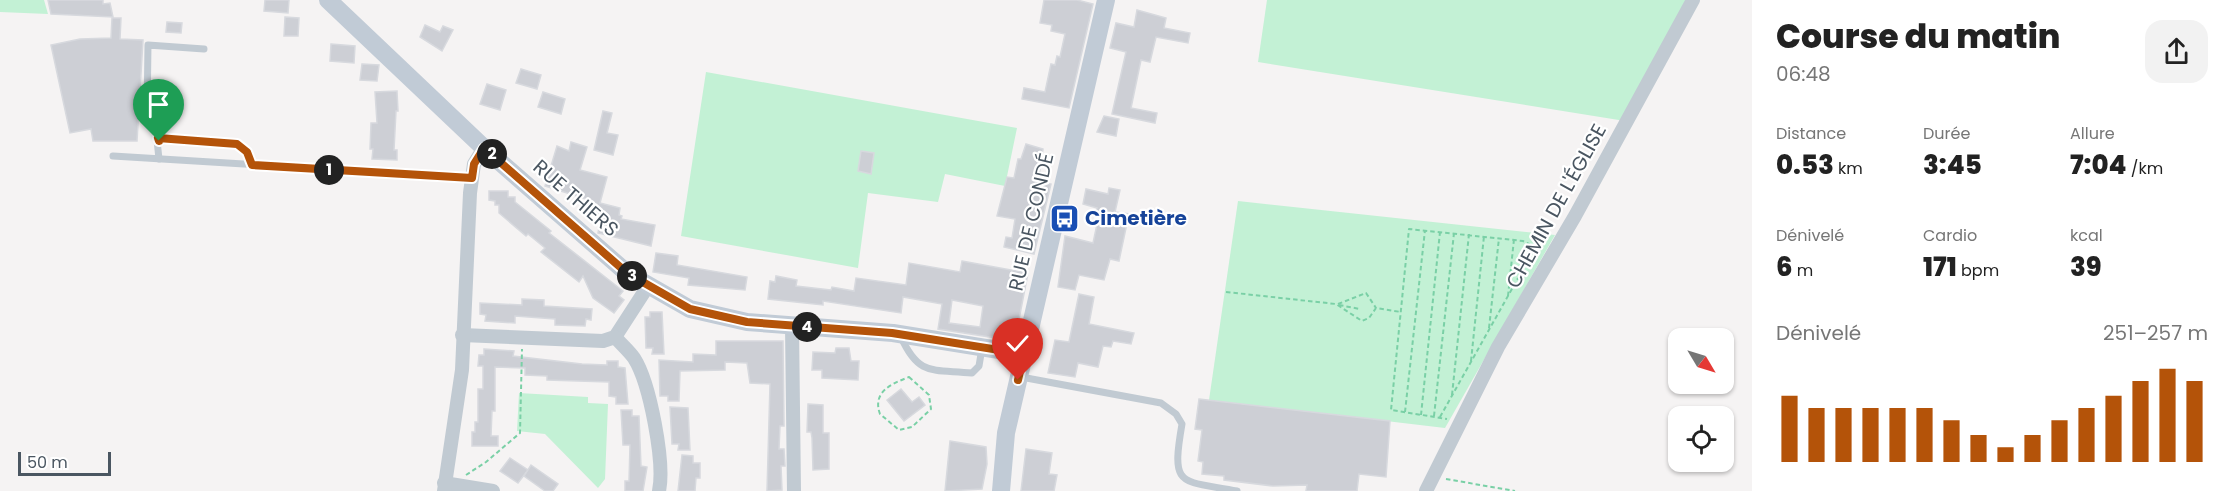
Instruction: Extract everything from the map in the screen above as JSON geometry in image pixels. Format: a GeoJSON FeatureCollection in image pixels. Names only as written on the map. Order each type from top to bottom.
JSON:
{"type":"FeatureCollection","features":[{"type":"Feature","properties":{"kind":"street","name":"RUE THIERS"},"geometry":{"type":"LineString","coordinates":[[328,0],[484,148],[627,273],[690,309],[747,322],[900,334],[1024,354]]}},
{"type":"Feature","properties":{"kind":"street","name":"RUE DE CONDÉ"},"geometry":{"type":"LineString","coordinates":[[1001,491],[1005,433],[1106,0]]}},
{"type":"Feature","properties":{"kind":"street","name":"CHEMIN DE L'ÉGLISE"},"geometry":{"type":"LineString","coordinates":[[1426,491],[1498,347],[1575,216],[1694,0]]}},
{"type":"Feature","properties":{"kind":"street"},"geometry":{"type":"LineString","coordinates":[[484,148],[474,164],[472,178],[462,335],[462,370],[448,486],[493,491]]}},
{"type":"Feature","properties":{"kind":"street"},"geometry":{"type":"LineString","coordinates":[[462,335],[603,341],[615,337],[648,286]]}},
{"type":"Feature","properties":{"kind":"street"},"geometry":{"type":"LineString","coordinates":[[792,326],[794,491]]}},
{"type":"Feature","properties":{"kind":"street"},"geometry":{"type":"LineString","coordinates":[[615,337],[635,359],[649,401],[660,455],[662,477],[659,491]]}},
{"type":"Feature","properties":{"kind":"lane"},"geometry":{"type":"LineString","coordinates":[[159,159],[158,138],[147,115],[148,45],[204,49]]}},
{"type":"Feature","properties":{"kind":"lane"},"geometry":{"type":"LineString","coordinates":[[158,138],[237,144],[247,152],[252,165]]}},
{"type":"Feature","properties":{"kind":"lane"},"geometry":{"type":"LineString","coordinates":[[113,156],[472,178]]}},
{"type":"Feature","properties":{"kind":"lane"},"geometry":{"type":"LineString","coordinates":[[900,334],[910,356],[922,368],[972,373],[979,366],[982,348]]}},
{"type":"Feature","properties":{"kind":"lane"},"geometry":{"type":"LineString","coordinates":[[1018,376],[1161,403],[1176,414],[1182,424],[1176,461],[1181,475],[1187,481],[1237,491]]}},
{"type":"Feature","properties":{"kind":"path"},"geometry":{"type":"LineString","coordinates":[[1440,417],[1508,297],[1532,249],[1529,244],[1514,239],[1409,229],[1391,410],[1440,417],[1456,428]]}},
{"type":"Feature","properties":{"kind":"path"},"geometry":{"type":"LineString","coordinates":[[1405,412],[1425,230]]}},
{"type":"Feature","properties":{"kind":"path"},"geometry":{"type":"LineString","coordinates":[[1421,415],[1440,231]]}},
{"type":"Feature","properties":{"kind":"path"},"geometry":{"type":"LineString","coordinates":[[1434,416],[1454,233]]}},
{"type":"Feature","properties":{"kind":"path"},"geometry":{"type":"LineString","coordinates":[[1452,396],[1469,234]]}},
{"type":"Feature","properties":{"kind":"path"},"geometry":{"type":"LineString","coordinates":[[1471,364],[1484,236]]}},
{"type":"Feature","properties":{"kind":"path"},"geometry":{"type":"LineString","coordinates":[[1489,331],[1499,238]]}},
{"type":"Feature","properties":{"kind":"path"},"geometry":{"type":"LineString","coordinates":[[1508,297],[1514,239]]}},
{"type":"Feature","properties":{"kind":"path"},"geometry":{"type":"LineString","coordinates":[[1226,292],[1336,304],[1359,309]]}},
{"type":"Feature","properties":{"kind":"path"},"geometry":{"type":"LineString","coordinates":[[1336,304],[1366,293],[1376,308],[1401,312]]}},
{"type":"Feature","properties":{"kind":"path"},"geometry":{"type":"LineString","coordinates":[[1336,304],[1362,321],[1369,318],[1376,308]]}},
{"type":"Feature","properties":{"kind":"path"},"geometry":{"type":"LineString","coordinates":[[448,486],[486,462],[520,433],[523,337]]}},
{"type":"Feature","properties":{"kind":"path"},"geometry":{"type":"LineString","coordinates":[[909,377],[929,395],[931,400],[931,409],[927,414],[906,430],[892,426],[885,421],[878,408],[881,393],[890,385],[909,377]]}},
{"type":"Feature","properties":{"kind":"path"},"geometry":{"type":"LineString","coordinates":[[1433,477],[1515,491]]}},
{"type":"Feature","properties":{"kind":"green space"},"geometry":{"type":"Polygon","coordinates":[[[0,0],[44,0],[48,14],[0,12],[0,0]]]}},
{"type":"Feature","properties":{"kind":"green space"},"geometry":{"type":"Polygon","coordinates":[[[1267,0],[1693,0],[1625,121],[1258,62],[1267,0]]]}},
{"type":"Feature","properties":{"kind":"green space"},"geometry":{"type":"Polygon","coordinates":[[[706,72],[1017,128],[1005,186],[945,174],[938,202],[868,193],[858,268],[681,236],[706,72]]]}},
{"type":"Feature","properties":{"kind":"green space"},"geometry":{"type":"Polygon","coordinates":[[[1238,201],[1555,235],[1445,428],[1209,400],[1238,201]]]}},
{"type":"Feature","properties":{"kind":"green space"},"geometry":{"type":"Polygon","coordinates":[[[519,393],[588,397],[588,403],[608,404],[605,479],[598,488],[545,434],[517,431],[519,393]]]}},
{"type":"Feature","properties":{"kind":"building"},"geometry":{"type":"Polygon","coordinates":[[[48,0],[103,0],[103,4],[110,3],[113,17],[51,14],[48,0]]]}},
{"type":"Feature","properties":{"kind":"building"},"geometry":{"type":"Polygon","coordinates":[[[265,0],[289,0],[288,13],[264,11],[265,0]]]}},
{"type":"Feature","properties":{"kind":"building"},"geometry":{"type":"Polygon","coordinates":[[[1044,0],[1077,0],[1093,4],[1069,108],[1022,99],[1024,88],[1045,92],[1051,64],[1055,65],[1057,56],[1060,57],[1065,34],[1051,31],[1052,25],[1040,23],[1044,0]]]}},
{"type":"Feature","properties":{"kind":"building"},"geometry":{"type":"Polygon","coordinates":[[[1137,10],[1166,18],[1164,28],[1190,33],[1188,43],[1156,37],[1150,62],[1141,60],[1131,108],[1157,113],[1155,123],[1112,114],[1126,52],[1110,48],[1116,23],[1134,27],[1137,10]]]}},
{"type":"Feature","properties":{"kind":"building"},"geometry":{"type":"Polygon","coordinates":[[[285,17],[299,18],[298,36],[284,36],[285,17]]]}},
{"type":"Feature","properties":{"kind":"building"},"geometry":{"type":"Polygon","coordinates":[[[112,18],[121,18],[120,39],[143,40],[137,141],[93,141],[91,129],[70,133],[51,45],[80,39],[111,38],[112,18]]]}},
{"type":"Feature","properties":{"kind":"building"},"geometry":{"type":"Polygon","coordinates":[[[167,22],[182,23],[181,33],[166,32],[167,22]]]}},
{"type":"Feature","properties":{"kind":"building"},"geometry":{"type":"Polygon","coordinates":[[[425,25],[440,32],[443,26],[453,30],[442,51],[420,37],[425,25]]]}},
{"type":"Feature","properties":{"kind":"building"},"geometry":{"type":"Polygon","coordinates":[[[331,44],[355,46],[354,63],[330,61],[331,44]]]}},
{"type":"Feature","properties":{"kind":"building"},"geometry":{"type":"Polygon","coordinates":[[[362,64],[379,65],[377,81],[360,80],[362,64]]]}},
{"type":"Feature","properties":{"kind":"building"},"geometry":{"type":"Polygon","coordinates":[[[521,69],[541,75],[537,89],[516,83],[521,69]]]}},
{"type":"Feature","properties":{"kind":"building"},"geometry":{"type":"Polygon","coordinates":[[[487,84],[506,90],[500,110],[480,104],[487,84]]]}},
{"type":"Feature","properties":{"kind":"building"},"geometry":{"type":"Polygon","coordinates":[[[397,91],[398,111],[396,111],[394,150],[397,150],[397,160],[372,159],[371,123],[377,123],[375,92],[397,91]]]}},
{"type":"Feature","properties":{"kind":"building"},"geometry":{"type":"Polygon","coordinates":[[[543,92],[565,99],[561,114],[538,107],[543,92]]]}},
{"type":"Feature","properties":{"kind":"building"},"geometry":{"type":"Polygon","coordinates":[[[603,111],[612,113],[607,133],[618,135],[613,155],[594,150],[603,111]]]}},
{"type":"Feature","properties":{"kind":"building"},"geometry":{"type":"Polygon","coordinates":[[[1104,116],[1119,119],[1116,136],[1097,132],[1104,116]]]}},
{"type":"Feature","properties":{"kind":"building"},"geometry":{"type":"Polygon","coordinates":[[[571,142],[587,147],[580,170],[607,177],[600,203],[620,208],[621,219],[655,225],[651,246],[598,233],[601,217],[583,212],[586,199],[545,186],[557,146],[569,151],[571,142]]]}},
{"type":"Feature","properties":{"kind":"building"},"geometry":{"type":"Polygon","coordinates":[[[1026,144],[1043,149],[1038,182],[1051,184],[1034,254],[1004,247],[1006,237],[1012,238],[1015,219],[997,216],[1007,177],[1014,178],[1018,159],[1021,159],[1026,144]]]}},
{"type":"Feature","properties":{"kind":"building"},"geometry":{"type":"Polygon","coordinates":[[[861,151],[874,153],[871,174],[858,171],[861,151]]]}},
{"type":"Feature","properties":{"kind":"building"},"geometry":{"type":"Polygon","coordinates":[[[1109,188],[1120,190],[1115,212],[1129,214],[1119,261],[1110,259],[1104,280],[1079,275],[1075,290],[1058,287],[1065,236],[1093,243],[1099,215],[1095,214],[1097,208],[1083,204],[1086,189],[1108,194],[1109,188]]]}},
{"type":"Feature","properties":{"kind":"building"},"geometry":{"type":"Polygon","coordinates":[[[489,191],[508,191],[508,197],[515,197],[515,202],[551,231],[549,233],[623,291],[619,296],[624,300],[614,313],[593,298],[583,276],[579,282],[541,252],[545,248],[528,234],[526,236],[499,213],[499,205],[489,200],[489,191]]]}},
{"type":"Feature","properties":{"kind":"building"},"geometry":{"type":"Polygon","coordinates":[[[656,253],[678,256],[677,265],[747,277],[745,290],[688,285],[689,278],[653,272],[656,253]]]}},
{"type":"Feature","properties":{"kind":"building"},"geometry":{"type":"Polygon","coordinates":[[[962,261],[1028,273],[1016,335],[1009,340],[938,329],[942,304],[903,297],[901,313],[823,301],[823,305],[768,299],[770,281],[775,282],[776,276],[797,280],[796,286],[831,290],[832,287],[854,291],[856,278],[906,285],[909,263],[960,272],[962,261]],[[952,300],[949,323],[980,327],[983,306],[952,300]]]}},
{"type":"Feature","properties":{"kind":"building"},"geometry":{"type":"Polygon","coordinates":[[[1079,294],[1094,297],[1089,324],[1134,333],[1131,344],[1113,341],[1111,347],[1103,346],[1098,367],[1078,363],[1075,377],[1048,373],[1055,340],[1069,342],[1079,294]]]}},
{"type":"Feature","properties":{"kind":"building"},"geometry":{"type":"Polygon","coordinates":[[[522,299],[544,300],[544,306],[592,309],[591,320],[586,319],[585,326],[555,325],[555,319],[515,316],[515,323],[485,321],[486,315],[480,314],[480,303],[522,305],[522,299]]]}},
{"type":"Feature","properties":{"kind":"building"},"geometry":{"type":"Polygon","coordinates":[[[650,312],[662,312],[664,354],[652,354],[653,348],[646,348],[645,317],[650,317],[650,312]]]}},
{"type":"Feature","properties":{"kind":"building"},"geometry":{"type":"Polygon","coordinates":[[[716,341],[783,341],[784,426],[780,426],[779,449],[784,449],[785,466],[781,466],[782,490],[767,491],[770,384],[750,383],[747,363],[725,362],[725,370],[680,371],[679,401],[668,401],[668,396],[660,396],[659,360],[693,362],[693,354],[716,355],[716,341]]]}},
{"type":"Feature","properties":{"kind":"building"},"geometry":{"type":"Polygon","coordinates":[[[836,348],[849,348],[851,361],[859,361],[858,380],[822,378],[822,370],[812,370],[813,352],[835,353],[836,348]]]}},
{"type":"Feature","properties":{"kind":"building"},"geometry":{"type":"Polygon","coordinates":[[[484,349],[514,351],[513,356],[582,364],[607,365],[607,361],[618,361],[618,367],[625,368],[628,404],[616,404],[616,397],[609,396],[609,382],[547,380],[547,376],[525,375],[525,368],[495,367],[495,411],[492,411],[491,436],[498,436],[498,446],[472,446],[472,432],[475,432],[475,422],[478,422],[478,389],[483,389],[483,366],[478,366],[479,355],[484,355],[484,349]]]}},
{"type":"Feature","properties":{"kind":"building"},"geometry":{"type":"Polygon","coordinates":[[[901,389],[912,402],[919,397],[925,405],[904,421],[887,400],[901,389]]]}},
{"type":"Feature","properties":{"kind":"building"},"geometry":{"type":"Polygon","coordinates":[[[1199,399],[1390,421],[1386,477],[1359,474],[1357,491],[1306,491],[1307,485],[1273,486],[1224,480],[1224,476],[1202,474],[1203,462],[1198,461],[1202,430],[1195,429],[1199,399]]]}},
{"type":"Feature","properties":{"kind":"building"},"geometry":{"type":"Polygon","coordinates":[[[808,404],[823,405],[823,433],[829,433],[829,469],[813,470],[812,438],[811,432],[807,432],[808,404]]]}},
{"type":"Feature","properties":{"kind":"building"},"geometry":{"type":"Polygon","coordinates":[[[670,407],[688,408],[690,450],[678,450],[679,444],[672,444],[670,407]]]}},
{"type":"Feature","properties":{"kind":"building"},"geometry":{"type":"Polygon","coordinates":[[[621,410],[632,410],[632,416],[639,416],[641,466],[647,467],[643,491],[625,491],[625,481],[629,481],[630,445],[623,445],[621,410]]]}},
{"type":"Feature","properties":{"kind":"building"},"geometry":{"type":"Polygon","coordinates":[[[950,441],[986,447],[987,464],[982,489],[945,491],[950,441]]]}},
{"type":"Feature","properties":{"kind":"building"},"geometry":{"type":"Polygon","coordinates":[[[1026,449],[1052,453],[1049,474],[1057,475],[1054,491],[1021,491],[1026,449]]]}},
{"type":"Feature","properties":{"kind":"building"},"geometry":{"type":"Polygon","coordinates":[[[682,455],[693,456],[693,463],[700,463],[700,478],[696,478],[695,491],[678,491],[682,455]]]}},
{"type":"Feature","properties":{"kind":"building"},"geometry":{"type":"Polygon","coordinates":[[[510,458],[528,470],[518,483],[500,471],[510,458]]]}},
{"type":"Feature","properties":{"kind":"building"},"geometry":{"type":"Polygon","coordinates":[[[531,465],[558,484],[553,491],[545,491],[524,476],[531,465]]]}},
{"type":"Feature","properties":{"kind":"place","name":"Cimetière"},"geometry":{"type":"Point","coordinates":[1064,218]}},
{"type":"Feature","properties":{"kind":"route"},"geometry":{"type":"LineString","coordinates":[[159,141],[158,138],[237,144],[247,152],[252,165],[472,178],[474,164],[484,148],[627,273],[690,309],[747,322],[892,333],[1024,354],[1018,380]]}}]}
